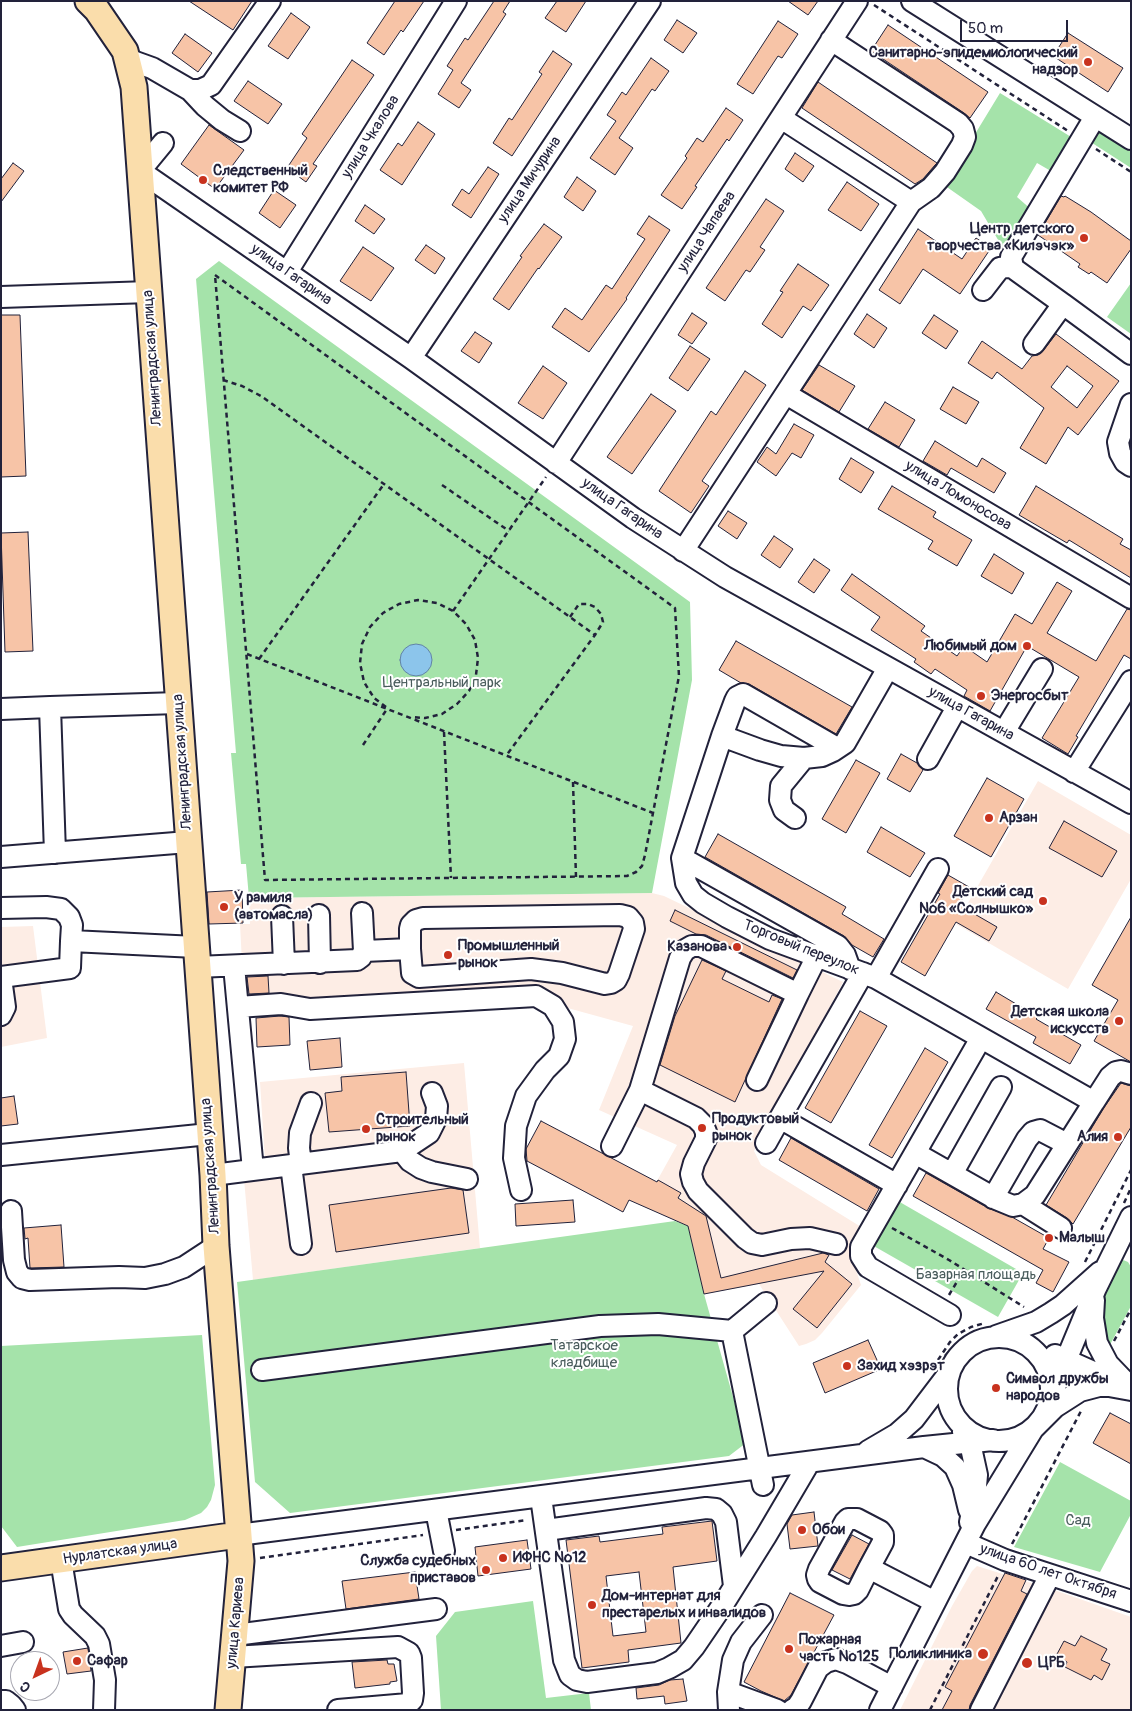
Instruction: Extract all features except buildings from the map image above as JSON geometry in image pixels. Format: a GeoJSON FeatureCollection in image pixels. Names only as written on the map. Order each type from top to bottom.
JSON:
{"type":"FeatureCollection","features":[{"type":"Feature","properties":{"kind":"main road","name":"Ленинградская улица"},"geometry":{"type":"LineString","coordinates":[[88,1],[97,10],[125,51],[134,87],[238,1535]]}},
{"type":"Feature","properties":{"kind":"main road","name":"Нурлатская улица"},"geometry":{"type":"LineString","coordinates":[[4,1567],[238,1535]]}},
{"type":"Feature","properties":{"kind":"main road","name":"улица Кариева"},"geometry":{"type":"LineString","coordinates":[[228,1710],[241,1561],[238,1535]]}},
{"type":"Feature","properties":{"kind":"street"},"geometry":{"type":"LineString","coordinates":[[190,90],[200,90],[211,85],[270,1]]}},
{"type":"Feature","properties":{"kind":"street","name":"улица Чкалова"},"geometry":{"type":"LineString","coordinates":[[287,272],[456,1]]}},
{"type":"Feature","properties":{"kind":"street","name":"улица Мичурина"},"geometry":{"type":"LineString","coordinates":[[411,358],[650,1]]}},
{"type":"Feature","properties":{"kind":"street","name":"улица Чапаева"},"geometry":{"type":"LineString","coordinates":[[556,463],[857,1]]}},
{"type":"Feature","properties":{"kind":"street"},"geometry":{"type":"LineString","coordinates":[[912,1],[1131,139]]}},
{"type":"Feature","properties":{"kind":"street"},"geometry":{"type":"LineString","coordinates":[[683,551],[911,202],[931,188],[945,172],[965,137],[964,129],[958,123],[832,40]]}},
{"type":"Feature","properties":{"kind":"street"},"geometry":{"type":"LineString","coordinates":[[127,58],[152,68],[190,90],[217,116],[240,131]]}},
{"type":"Feature","properties":{"kind":"street"},"geometry":{"type":"LineString","coordinates":[[1013,268],[1011,257],[1095,117]]}},
{"type":"Feature","properties":{"kind":"street"},"geometry":{"type":"LineString","coordinates":[[781,118],[911,202]]}},
{"type":"Feature","properties":{"kind":"street"},"geometry":{"type":"LineString","coordinates":[[140,171],[163,143]]}},
{"type":"Feature","properties":{"kind":"street","name":"улица Гагарина"},"geometry":{"type":"LineString","coordinates":[[140,171],[411,358],[633,518],[683,551],[957,707],[1131,803]]}},
{"type":"Feature","properties":{"kind":"street"},"geometry":{"type":"LineString","coordinates":[[983,290],[1000,268],[1006,266],[1013,268],[1131,354]]}},
{"type":"Feature","properties":{"kind":"street"},"geometry":{"type":"LineString","coordinates":[[1,297],[149,292]]}},
{"type":"Feature","properties":{"kind":"street"},"geometry":{"type":"LineString","coordinates":[[1034,344],[1063,304]]}},
{"type":"Feature","properties":{"kind":"street","name":"улица Ломоносова"},"geometry":{"type":"LineString","coordinates":[[786,394],[1131,598]]}},
{"type":"Feature","properties":{"kind":"street"},"geometry":{"type":"LineString","coordinates":[[1131,404],[1118,442],[1120,453],[1125,462],[1131,466]]}},
{"type":"Feature","properties":{"kind":"street"},"geometry":{"type":"LineString","coordinates":[[722,736],[781,756],[804,758],[822,756],[844,743],[888,668]]}},
{"type":"Feature","properties":{"kind":"street"},"geometry":{"type":"LineString","coordinates":[[1004,732],[1042,669]]}},
{"type":"Feature","properties":{"kind":"street"},"geometry":{"type":"LineString","coordinates":[[1074,772],[1131,681]]}},
{"type":"Feature","properties":{"kind":"street","name":"Торговый переулок"},"geometry":{"type":"LineString","coordinates":[[837,748],[743,694],[737,697],[722,736],[682,858],[686,883],[693,895],[703,903],[770,939],[863,973],[1094,1102]]}},
{"type":"Feature","properties":{"kind":"street"},"geometry":{"type":"LineString","coordinates":[[1,709],[178,703]]}},
{"type":"Feature","properties":{"kind":"street"},"geometry":{"type":"LineString","coordinates":[[50,707],[55,852]]}},
{"type":"Feature","properties":{"kind":"street"},"geometry":{"type":"LineString","coordinates":[[928,759],[957,707]]}},
{"type":"Feature","properties":{"kind":"street"},"geometry":{"type":"LineString","coordinates":[[795,818],[784,810],[780,800],[781,786],[804,758]]}},
{"type":"Feature","properties":{"kind":"street"},"geometry":{"type":"LineString","coordinates":[[1,857],[188,842]]}},
{"type":"Feature","properties":{"kind":"street"},"geometry":{"type":"LineString","coordinates":[[682,858],[838,946],[863,973]]}},
{"type":"Feature","properties":{"kind":"street"},"geometry":{"type":"LineString","coordinates":[[766,1143],[863,973],[938,869]]}},
{"type":"Feature","properties":{"kind":"street"},"geometry":{"type":"LineString","coordinates":[[1,908],[46,907],[61,909],[69,917],[72,925],[70,968],[1,977],[5,1007],[1,1015]]}},
{"type":"Feature","properties":{"kind":"street"},"geometry":{"type":"LineString","coordinates":[[71,941],[197,957],[234,966],[357,960],[364,951],[362,913]]}},
{"type":"Feature","properties":{"kind":"street"},"geometry":{"type":"LineString","coordinates":[[318,915],[320,963]]}},
{"type":"Feature","properties":{"kind":"street"},"geometry":{"type":"LineString","coordinates":[[282,916],[284,964]]}},
{"type":"Feature","properties":{"kind":"street"},"geometry":{"type":"LineString","coordinates":[[620,916],[628,917],[633,923],[634,929],[616,980],[605,984],[549,970],[531,969],[419,977],[412,973],[410,949],[410,929],[416,920],[423,918],[620,916]]}},
{"type":"Feature","properties":{"kind":"street"},"geometry":{"type":"LineString","coordinates":[[612,1146],[640,1090],[680,958],[685,950],[692,946],[701,946],[798,994]]}},
{"type":"Feature","properties":{"kind":"street"},"geometry":{"type":"LineString","coordinates":[[364,951],[410,949]]}},
{"type":"Feature","properties":{"kind":"street"},"geometry":{"type":"LineString","coordinates":[[757,1080],[817,956]]}},
{"type":"Feature","properties":{"kind":"street"},"geometry":{"type":"LineString","coordinates":[[234,966],[253,1170]]}},
{"type":"Feature","properties":{"kind":"street"},"geometry":{"type":"LineString","coordinates":[[238,1007],[281,1004],[310,1009],[536,996],[553,1006],[563,1022],[565,1039],[559,1056],[545,1070],[526,1096],[516,1126],[514,1158],[521,1190]]}},
{"type":"Feature","properties":{"kind":"street"},"geometry":{"type":"LineString","coordinates":[[945,1312],[868,1267],[861,1256],[861,1247],[981,1038]]}},
{"type":"Feature","properties":{"kind":"street"},"geometry":{"type":"LineString","coordinates":[[915,1154],[993,1198],[1013,1206],[1023,1204],[1035,1195],[1110,1077],[1116,1072],[1121,1071],[1131,1074]]}},
{"type":"Feature","properties":{"kind":"street"},"geometry":{"type":"LineString","coordinates":[[952,1174],[1001,1087]]}},
{"type":"Feature","properties":{"kind":"street"},"geometry":{"type":"LineString","coordinates":[[640,1090],[696,1118],[703,1125],[706,1139],[694,1163],[691,1174],[693,1182],[698,1191],[745,1238],[762,1245],[791,1239],[810,1238],[836,1244]]}},
{"type":"Feature","properties":{"kind":"street"},"geometry":{"type":"LineString","coordinates":[[213,1175],[402,1151],[429,1133],[436,1119],[437,1106],[432,1093]]}},
{"type":"Feature","properties":{"kind":"street"},"geometry":{"type":"LineString","coordinates":[[301,1244],[296,1165],[300,1133],[311,1103]]}},
{"type":"Feature","properties":{"kind":"street"},"geometry":{"type":"LineString","coordinates":[[780,1118],[897,1185]]}},
{"type":"Feature","properties":{"kind":"street"},"geometry":{"type":"LineString","coordinates":[[993,1198],[1032,1132],[1040,1130],[1067,1144]]}},
{"type":"Feature","properties":{"kind":"street"},"geometry":{"type":"LineString","coordinates":[[1,1155],[210,1134]]}},
{"type":"Feature","properties":{"kind":"street"},"geometry":{"type":"LineString","coordinates":[[402,1151],[410,1161],[421,1168],[467,1179]]}},
{"type":"Feature","properties":{"kind":"street"},"geometry":{"type":"LineString","coordinates":[[1023,1204],[1061,1228]]}},
{"type":"Feature","properties":{"kind":"street"},"geometry":{"type":"LineString","coordinates":[[11,1211],[14,1260],[17,1272],[22,1278],[30,1280],[145,1278],[165,1274],[184,1267],[216,1246]]}},
{"type":"Feature","properties":{"kind":"street"},"geometry":{"type":"LineString","coordinates":[[880,1710],[968,1533],[1033,1429],[1044,1415],[1127,1211]]}},
{"type":"Feature","properties":{"kind":"street"},"geometry":{"type":"LineString","coordinates":[[944,1362],[959,1356],[981,1340],[987,1330],[1036,1322],[1063,1305],[1105,1267]]}},
{"type":"Feature","properties":{"kind":"street"},"geometry":{"type":"LineString","coordinates":[[1096,1288],[1093,1318],[1097,1343],[1105,1360],[1131,1389]]}},
{"type":"Feature","properties":{"kind":"street"},"geometry":{"type":"LineString","coordinates":[[262,1370],[600,1326],[658,1324],[732,1331],[766,1303]]}},
{"type":"Feature","properties":{"kind":"street"},"geometry":{"type":"LineString","coordinates":[[987,1330],[1066,1359],[1131,1389]]}},
{"type":"Feature","properties":{"kind":"street"},"geometry":{"type":"LineString","coordinates":[[732,1331],[762,1477]]}},
{"type":"Feature","properties":{"kind":"street"},"geometry":{"type":"LineString","coordinates":[[1030,1347],[1037,1353],[1047,1369],[1052,1388],[1051,1398]]}},
{"type":"Feature","properties":{"kind":"street"},"geometry":{"type":"LineString","coordinates":[[944,1362],[952,1410],[959,1426],[970,1443],[977,1475],[968,1533]]}},
{"type":"Feature","properties":{"kind":"street"},"geometry":{"type":"LineString","coordinates":[[858,1456],[897,1434],[914,1419],[943,1382],[944,1362]]}},
{"type":"Feature","properties":{"kind":"street"},"geometry":{"type":"LineString","coordinates":[[238,1535],[541,1497],[762,1477],[809,1463],[924,1447],[1014,1439],[1033,1429],[1056,1407],[1080,1391],[1109,1386],[1131,1389]]}},
{"type":"Feature","properties":{"kind":"street"},"geometry":{"type":"LineString","coordinates":[[952,1410],[959,1422],[969,1431],[980,1437],[993,1440]]}},
{"type":"Feature","properties":{"kind":"street"},"geometry":{"type":"LineString","coordinates":[[924,1447],[943,1456],[955,1468],[963,1485],[968,1533]]}},
{"type":"Feature","properties":{"kind":"street"},"geometry":{"type":"LineString","coordinates":[[541,1497],[564,1660],[570,1675],[578,1680],[596,1681],[657,1673],[683,1660],[694,1647],[734,1586],[809,1463]]}},
{"type":"Feature","properties":{"kind":"street"},"geometry":{"type":"LineString","coordinates":[[546,1530],[706,1508],[716,1510],[722,1514],[726,1522],[734,1586]]}},
{"type":"Feature","properties":{"kind":"street"},"geometry":{"type":"LineString","coordinates":[[436,1510],[444,1551]]}},
{"type":"Feature","properties":{"kind":"street","name":"улица 60 лет Октября"},"geometry":{"type":"LineString","coordinates":[[968,1533],[1005,1560],[1131,1600]]}},
{"type":"Feature","properties":{"kind":"street"},"geometry":{"type":"LineString","coordinates":[[61,1560],[69,1609],[72,1615],[95,1636],[99,1644],[105,1680],[104,1710]]}},
{"type":"Feature","properties":{"kind":"street"},"geometry":{"type":"LineString","coordinates":[[869,1568],[935,1602]]}},
{"type":"Feature","properties":{"kind":"street"},"geometry":{"type":"LineString","coordinates":[[981,1710],[1050,1575]]}},
{"type":"Feature","properties":{"kind":"street"},"geometry":{"type":"LineString","coordinates":[[234,1646],[436,1609]]}},
{"type":"Feature","properties":{"kind":"street"},"geometry":{"type":"LineString","coordinates":[[762,1615],[741,1642],[733,1660],[729,1701],[778,1710]]}},
{"type":"Feature","properties":{"kind":"street"},"geometry":{"type":"LineString","coordinates":[[1,1646],[23,1642]]}},
{"type":"Feature","properties":{"kind":"street"},"geometry":{"type":"LineString","coordinates":[[234,1646],[398,1647],[409,1653],[413,1693],[412,1700],[408,1704],[338,1710]]}},
{"type":"Feature","properties":{"kind":"street"},"geometry":{"type":"LineString","coordinates":[[792,1710],[801,1701],[818,1668],[826,1662],[836,1659],[848,1663],[892,1687]]}},
{"type":"Feature","properties":{"kind":"street"},"geometry":{"type":"LineString","coordinates":[[1,1701],[6,1701],[15,1710]]}},
{"type":"Feature","properties":{"kind":"path"},"geometry":{"type":"LineString","coordinates":[[868,1],[1131,172]]}},
{"type":"Feature","properties":{"kind":"path"},"geometry":{"type":"LineString","coordinates":[[215,275],[675,608],[679,676],[645,855],[642,866],[636,872],[627,876],[266,880],[223,380],[215,275]]}},
{"type":"Feature","properties":{"kind":"path"},"geometry":{"type":"LineString","coordinates":[[223,380],[242,386],[261,396],[595,635]]}},
{"type":"Feature","properties":{"kind":"path"},"geometry":{"type":"LineString","coordinates":[[453,611],[556,463]]}},
{"type":"Feature","properties":{"kind":"path"},"geometry":{"type":"LineString","coordinates":[[259,659],[384,484]]}},
{"type":"Feature","properties":{"kind":"path"},"geometry":{"type":"LineString","coordinates":[[442,485],[509,531]]}},
{"type":"Feature","properties":{"kind":"path"},"geometry":{"type":"LineString","coordinates":[[388,710],[374,698],[364,682],[360,663],[362,644],[370,627],[383,613],[399,604],[418,600],[437,603],[453,611],[466,624],[475,640],[478,658],[476,675],[469,691],[457,704],[442,714],[425,718],[407,717]]}},
{"type":"Feature","properties":{"kind":"path"},"geometry":{"type":"LineString","coordinates":[[506,756],[603,622],[601,614],[595,607],[588,604],[580,604],[570,617]]}},
{"type":"Feature","properties":{"kind":"path"},"geometry":{"type":"LineString","coordinates":[[246,654],[653,813]]}},
{"type":"Feature","properties":{"kind":"path"},"geometry":{"type":"LineString","coordinates":[[363,745],[388,710]]}},
{"type":"Feature","properties":{"kind":"path"},"geometry":{"type":"LineString","coordinates":[[444,732],[451,878]]}},
{"type":"Feature","properties":{"kind":"path"},"geometry":{"type":"LineString","coordinates":[[573,782],[576,877]]}},
{"type":"Feature","properties":{"kind":"path"},"geometry":{"type":"LineString","coordinates":[[1082,1268],[1131,1170]]}},
{"type":"Feature","properties":{"kind":"path"},"geometry":{"type":"LineString","coordinates":[[1127,1211],[1131,1188]]}},
{"type":"Feature","properties":{"kind":"path"},"geometry":{"type":"LineString","coordinates":[[877,1219],[964,1269],[1024,1308]]}},
{"type":"Feature","properties":{"kind":"path"},"geometry":{"type":"LineString","coordinates":[[945,1312],[964,1269]]}},
{"type":"Feature","properties":{"kind":"path"},"geometry":{"type":"LineString","coordinates":[[1105,1360],[1131,1309]]}},
{"type":"Feature","properties":{"kind":"path"},"geometry":{"type":"LineString","coordinates":[[944,1362],[950,1342],[958,1334],[971,1327],[987,1330]]}},
{"type":"Feature","properties":{"kind":"path"},"geometry":{"type":"LineString","coordinates":[[944,1362],[955,1344],[963,1338],[987,1330]]}},
{"type":"Feature","properties":{"kind":"path"},"geometry":{"type":"LineString","coordinates":[[930,1710],[1092,1388]]}},
{"type":"Feature","properties":{"kind":"shaded area","name":"Детский сад №6 «Солнышко»"},"geometry":{"type":"Polygon","coordinates":[[[1038,781],[1131,835],[1131,879],[1068,989],[956,924],[1038,781]]]}},
{"type":"Feature","properties":{"kind":"shaded area"},"geometry":{"type":"Polygon","coordinates":[[[652,893],[664,896],[843,982],[754,1151],[761,1165],[866,1230],[855,1259],[861,1285],[822,1333],[815,1340],[806,1344],[799,1346],[759,1284],[704,1294],[688,1226],[643,1206],[677,1145],[599,1110],[633,1026],[564,1007],[542,989],[525,985],[320,1002],[244,1001],[240,924],[250,924],[249,898],[652,893]]]}},
{"type":"Feature","properties":{"kind":"shaded area"},"geometry":{"type":"Polygon","coordinates":[[[33,926],[47,1038],[1,1047],[1,927],[33,926]]]}},
{"type":"Feature","properties":{"kind":"shaded area","name":"Строительный рынок"},"geometry":{"type":"Polygon","coordinates":[[[464,1063],[480,1248],[253,1280],[244,1179],[266,1176],[260,1082],[464,1063]]]}},
{"type":"Feature","properties":{"kind":"shaded area","name":"ЦРБ"},"geometry":{"type":"Polygon","coordinates":[[[977,1566],[1131,1617],[1131,1710],[900,1710],[952,1606],[972,1571],[977,1566]]]}},
{"type":"Feature","properties":{"kind":"green space"},"geometry":{"type":"Polygon","coordinates":[[[1000,93],[1076,140],[1056,174],[1037,163],[1017,197],[1033,211],[1007,255],[981,211],[944,185],[1000,93]]]}},
{"type":"Feature","properties":{"kind":"green space"},"geometry":{"type":"Polygon","coordinates":[[[1095,124],[1131,146],[1131,168],[1086,139],[1095,124]]]}},
{"type":"Feature","properties":{"kind":"green space","name":"Центральный парк"},"geometry":{"type":"Polygon","coordinates":[[[219,261],[690,602],[692,680],[652,893],[249,898],[246,864],[241,864],[231,753],[236,753],[196,279],[219,261]]]}},
{"type":"Feature","properties":{"kind":"green space"},"geometry":{"type":"Polygon","coordinates":[[[1131,283],[1131,334],[1107,317],[1131,283]]]}},
{"type":"Feature","properties":{"kind":"green space","name":"Базарная площадь"},"geometry":{"type":"Polygon","coordinates":[[[898,1201],[1023,1273],[998,1317],[872,1245],[898,1201]]]}},
{"type":"Feature","properties":{"kind":"green space","name":"Татарское кладбище"},"geometry":{"type":"Polygon","coordinates":[[[675,1221],[688,1226],[704,1294],[746,1443],[729,1456],[290,1513],[255,1482],[237,1282],[675,1221]]]}},
{"type":"Feature","properties":{"kind":"green space"},"geometry":{"type":"Polygon","coordinates":[[[1116,1257],[1128,1262],[1131,1267],[1131,1306],[1106,1352],[1098,1310],[1116,1257]]]}},
{"type":"Feature","properties":{"kind":"green space"},"geometry":{"type":"Polygon","coordinates":[[[202,1335],[215,1485],[207,1507],[201,1513],[185,1520],[17,1547],[1,1526],[1,1346],[202,1335]]]}},
{"type":"Feature","properties":{"kind":"green space","name":"Сад"},"geometry":{"type":"Polygon","coordinates":[[[1060,1462],[1131,1501],[1131,1514],[1100,1572],[1014,1547],[1060,1462]]]}},
{"type":"Feature","properties":{"kind":"green space"},"geometry":{"type":"Polygon","coordinates":[[[533,1601],[546,1698],[589,1693],[591,1710],[441,1710],[436,1636],[455,1612],[533,1601]]]}},
{"type":"Feature","properties":{"kind":"water"},"geometry":{"type":"Polygon","coordinates":[[[416,644],[422,645],[427,649],[431,654],[431,666],[427,671],[422,675],[416,676],[410,675],[405,671],[401,666],[400,660],[401,654],[405,649],[410,645],[416,644]]]}},
{"type":"Feature","properties":{"kind":"place","name":"Санитарно-эпидемиологический надзор"},"geometry":{"type":"Point","coordinates":[1088,62]}},
{"type":"Feature","properties":{"kind":"place","name":"Следственный комитет РФ"},"geometry":{"type":"Point","coordinates":[203,180]}},
{"type":"Feature","properties":{"kind":"place","name":"Центр детского творчества «Килэчэк»"},"geometry":{"type":"Point","coordinates":[1084,238]}},
{"type":"Feature","properties":{"kind":"place","name":"Любимый дом"},"geometry":{"type":"Point","coordinates":[1027,646]}},
{"type":"Feature","properties":{"kind":"place","name":"Энергосбыт"},"geometry":{"type":"Point","coordinates":[981,696]}},
{"type":"Feature","properties":{"kind":"place","name":"Арзан"},"geometry":{"type":"Point","coordinates":[989,818]}},
{"type":"Feature","properties":{"kind":"place","name":"Детский сад №6 «Солнышко»"},"geometry":{"type":"Point","coordinates":[1043,901]}},
{"type":"Feature","properties":{"kind":"place","name":"У рамиля (автомасла)"},"geometry":{"type":"Point","coordinates":[224,907]}},
{"type":"Feature","properties":{"kind":"place","name":"Казанова"},"geometry":{"type":"Point","coordinates":[737,947]}},
{"type":"Feature","properties":{"kind":"place","name":"Промышленный рынок"},"geometry":{"type":"Point","coordinates":[448,955]}},
{"type":"Feature","properties":{"kind":"place","name":"Детская школа искусств"},"geometry":{"type":"Point","coordinates":[1119,1021]}},
{"type":"Feature","properties":{"kind":"place","name":"Продуктовый рынок"},"geometry":{"type":"Point","coordinates":[702,1128]}},
{"type":"Feature","properties":{"kind":"place","name":"Строительный рынок"},"geometry":{"type":"Point","coordinates":[366,1129]}},
{"type":"Feature","properties":{"kind":"place","name":"Алия"},"geometry":{"type":"Point","coordinates":[1118,1137]}},
{"type":"Feature","properties":{"kind":"place","name":"Малыш"},"geometry":{"type":"Point","coordinates":[1049,1238]}},
{"type":"Feature","properties":{"kind":"place","name":"Захид хэзрэт"},"geometry":{"type":"Point","coordinates":[847,1366]}},
{"type":"Feature","properties":{"kind":"place","name":"Символ дружбы народов"},"geometry":{"type":"Point","coordinates":[996,1388]}},
{"type":"Feature","properties":{"kind":"place","name":"Обои"},"geometry":{"type":"Point","coordinates":[802,1530]}},
{"type":"Feature","properties":{"kind":"place","name":"ИФНС №12"},"geometry":{"type":"Point","coordinates":[503,1558]}},
{"type":"Feature","properties":{"kind":"place","name":"Служба судебных приставов"},"geometry":{"type":"Point","coordinates":[486,1570]}},
{"type":"Feature","properties":{"kind":"place","name":"Дом-интернат для престарелых и инвалидов"},"geometry":{"type":"Point","coordinates":[592,1605]}},
{"type":"Feature","properties":{"kind":"place","name":"Пожарная часть №125"},"geometry":{"type":"Point","coordinates":[789,1649]}},
{"type":"Feature","properties":{"kind":"place","name":"Поликлиника"},"geometry":{"type":"Point","coordinates":[983,1654]}},
{"type":"Feature","properties":{"kind":"place","name":"Сафар"},"geometry":{"type":"Point","coordinates":[77,1661]}},
{"type":"Feature","properties":{"kind":"place","name":"ЦРБ"},"geometry":{"type":"Point","coordinates":[1027,1663]}}]}
